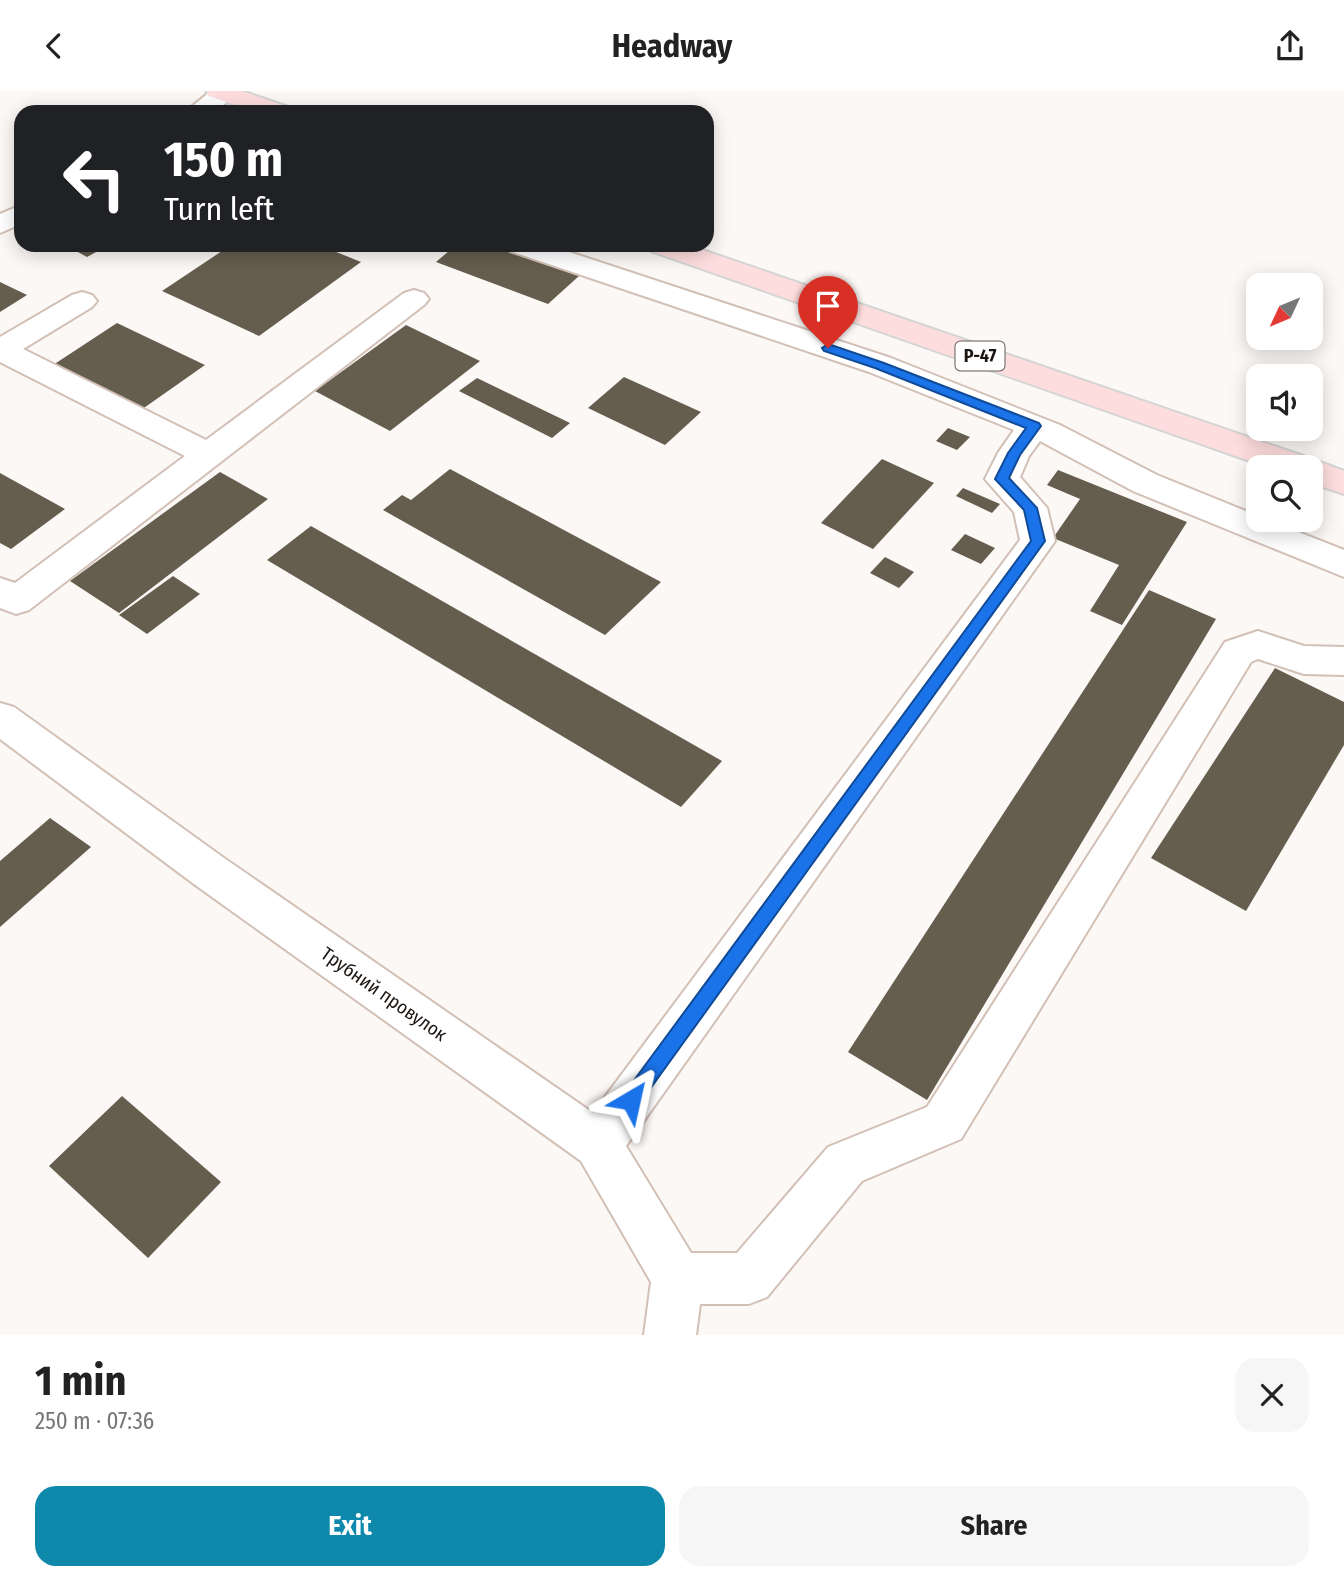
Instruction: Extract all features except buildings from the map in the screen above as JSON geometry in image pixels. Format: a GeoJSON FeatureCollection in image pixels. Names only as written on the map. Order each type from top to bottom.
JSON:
{"type":"FeatureCollection","features":[{"type":"Feature","properties":{"kind":"main road"},"geometry":{"type":"LineString","coordinates":[[222,92],[259,105]]}},
{"type":"Feature","properties":{"kind":"main road","name":"Р-47"},"geometry":{"type":"LineString","coordinates":[[681,252],[1265,455]]}},
{"type":"Feature","properties":{"kind":"main road"},"geometry":{"type":"LineString","coordinates":[[1323,475],[1344,483]]}},
{"type":"Feature","properties":{"kind":"street"},"geometry":{"type":"LineString","coordinates":[[206,105],[222,92]]}},
{"type":"Feature","properties":{"kind":"street"},"geometry":{"type":"LineString","coordinates":[[541,252],[880,365],[1034,426],[1144,483],[1344,564]]}},
{"type":"Feature","properties":{"kind":"street"},"geometry":{"type":"LineString","coordinates":[[0,591],[16,601],[414,299]]}},
{"type":"Feature","properties":{"kind":"street"},"geometry":{"type":"LineString","coordinates":[[0,350],[82,301]]}},
{"type":"Feature","properties":{"kind":"street"},"geometry":{"type":"LineString","coordinates":[[0,350],[209,455]]}},
{"type":"Feature","properties":{"kind":"street"},"geometry":{"type":"LineString","coordinates":[[598,1145],[1038,541],[1030,508],[1002,479],[1014,453],[1034,426]]}},
{"type":"Feature","properties":{"kind":"street"},"geometry":{"type":"LineString","coordinates":[[670,1335],[677,1278],[749,1279],[845,1164],[944,1123],[1238,652],[1258,645],[1304,660],[1344,661]]}},
{"type":"Feature","properties":{"kind":"street","name":"Трубний провулок"},"geometry":{"type":"LineString","coordinates":[[0,717],[209,871],[598,1145],[677,1278]]}},
{"type":"Feature","properties":{"kind":"route"},"geometry":{"type":"LineString","coordinates":[[631,1100],[1038,541],[1030,508],[1002,479],[1014,453],[1034,426],[880,365],[828,348]]}}]}
